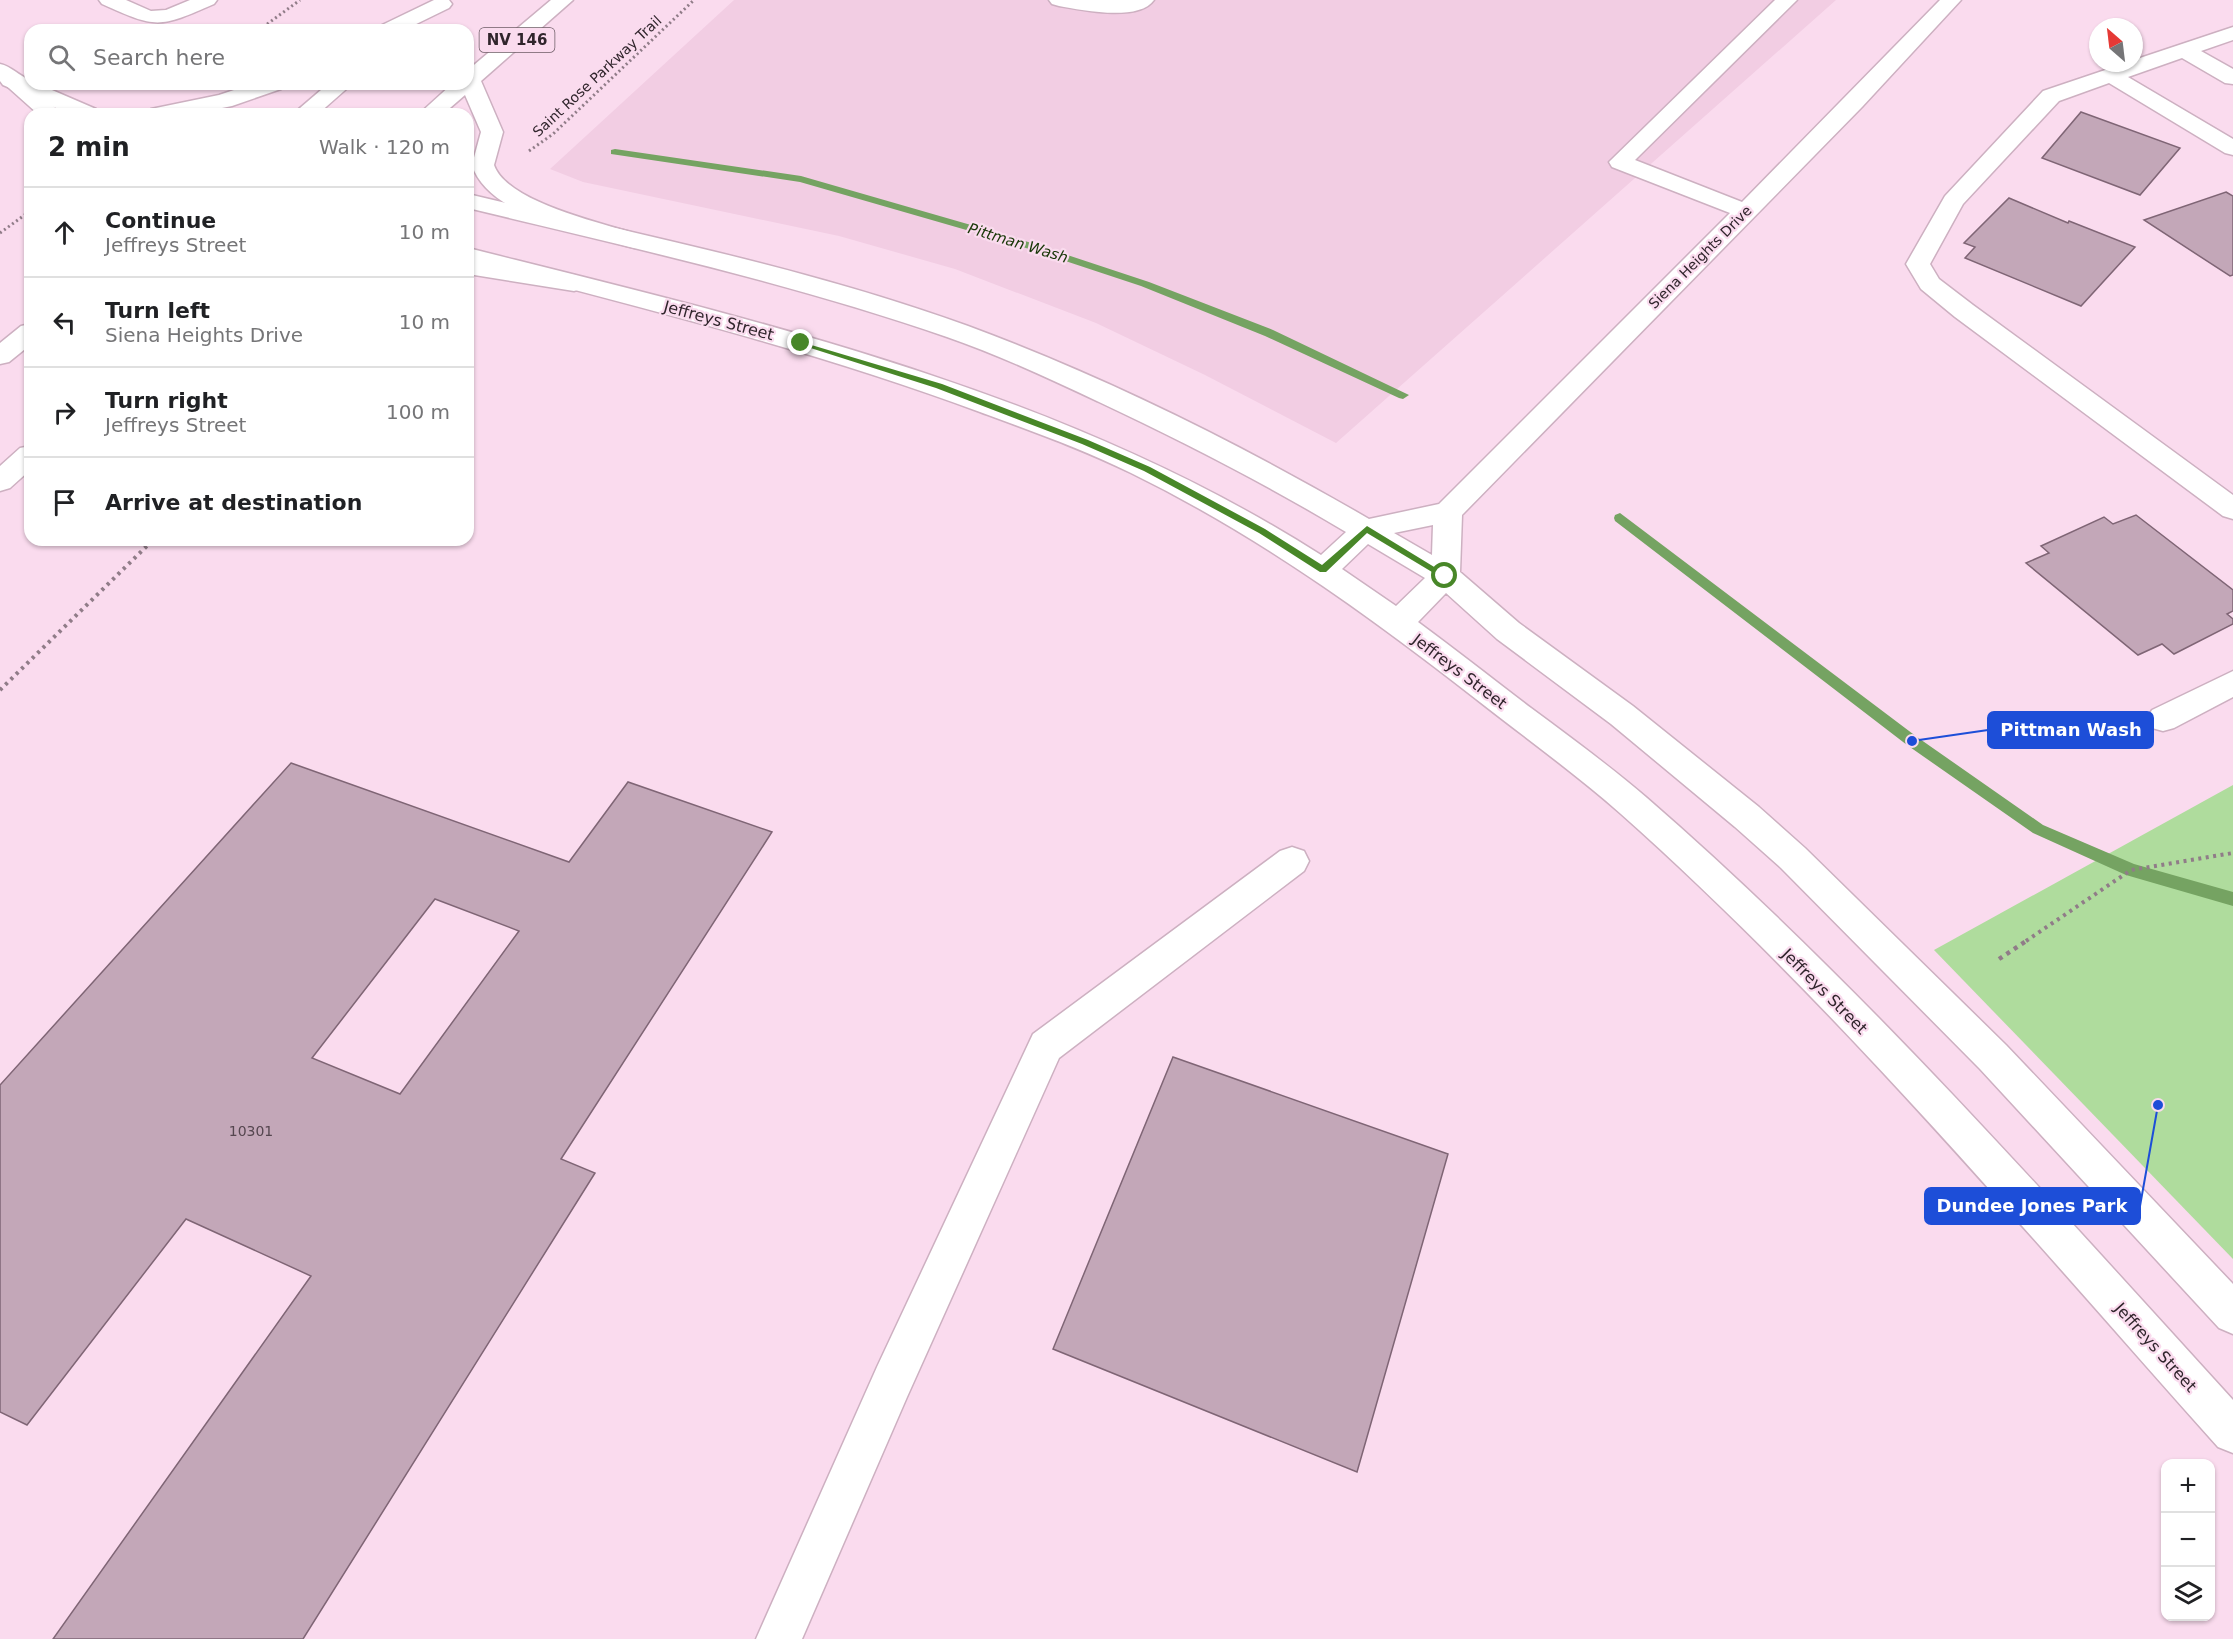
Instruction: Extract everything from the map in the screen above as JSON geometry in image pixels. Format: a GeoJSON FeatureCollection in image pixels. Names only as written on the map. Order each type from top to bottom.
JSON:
{"type":"FeatureCollection","features":[{"type":"Feature","properties":{"kind":"main road"},"geometry":{"type":"LineString","coordinates":[[109,0],[148,17],[169,16],[207,0]]}},
{"type":"Feature","properties":{"kind":"main road","name":"NV 146"},"geometry":{"type":"LineString","coordinates":[[474,77],[563,0]]}},
{"type":"Feature","properties":{"kind":"main road"},"geometry":{"type":"LineString","coordinates":[[1059,0],[1095,6],[1136,4],[1144,0]]}},
{"type":"Feature","properties":{"kind":"main road"},"geometry":{"type":"LineString","coordinates":[[1745,211],[1620,162],[1787,0]]}},
{"type":"Feature","properties":{"kind":"main road","name":"Siena Heights Drive"},"geometry":{"type":"LineString","coordinates":[[1448,512],[1854,102],[1951,0]]}},
{"type":"Feature","properties":{"kind":"main road"},"geometry":{"type":"LineString","coordinates":[[399,24],[445,2]]}},
{"type":"Feature","properties":{"kind":"main road"},"geometry":{"type":"LineString","coordinates":[[417,24],[445,2]]}},
{"type":"Feature","properties":{"kind":"main road"},"geometry":{"type":"LineString","coordinates":[[2233,33],[2051,96],[1953,201],[1918,264],[1930,284],[1964,311],[2233,509]]}},
{"type":"Feature","properties":{"kind":"main road"},"geometry":{"type":"LineString","coordinates":[[2183,50],[2233,78]]}},
{"type":"Feature","properties":{"kind":"main road"},"geometry":{"type":"LineString","coordinates":[[6,75],[44,108]]}},
{"type":"Feature","properties":{"kind":"main road"},"geometry":{"type":"LineString","coordinates":[[6,75],[24,84]]}},
{"type":"Feature","properties":{"kind":"main road"},"geometry":{"type":"LineString","coordinates":[[2110,75],[2233,148]]}},
{"type":"Feature","properties":{"kind":"main road"},"geometry":{"type":"LineString","coordinates":[[38,90],[75,108]]}},
{"type":"Feature","properties":{"kind":"main road"},"geometry":{"type":"LineString","coordinates":[[189,108],[224,101],[256,90]]}},
{"type":"Feature","properties":{"kind":"main road"},"geometry":{"type":"LineString","coordinates":[[311,108],[334,90]]}},
{"type":"Feature","properties":{"kind":"main road","name":"NV 146"},"geometry":{"type":"LineString","coordinates":[[437,108],[458,90]]}},
{"type":"Feature","properties":{"kind":"main road"},"geometry":{"type":"LineString","coordinates":[[472,90],[492,132],[483,165],[494,185],[510,196],[548,213],[635,241]]}},
{"type":"Feature","properties":{"kind":"main road"},"geometry":{"type":"LineString","coordinates":[[474,202],[753,270],[857,299],[958,332],[1065,376],[1194,436],[1299,490],[1445,576],[1508,631],[1631,723],[1747,817],[1793,858],[1993,1057],[2233,1314]]}},
{"type":"Feature","properties":{"kind":"main road","name":"Jeffreys Street"},"geometry":{"type":"LineString","coordinates":[[474,257],[801,343],[960,394],[1147,469],[1262,531],[1323,570],[1398,624],[1633,806],[1719,886],[1902,1067],[2233,1432]]}},
{"type":"Feature","properties":{"kind":"main road"},"geometry":{"type":"LineString","coordinates":[[474,268],[574,282]]}},
{"type":"Feature","properties":{"kind":"main road"},"geometry":{"type":"LineString","coordinates":[[0,356],[24,337]]}},
{"type":"Feature","properties":{"kind":"main road"},"geometry":{"type":"LineString","coordinates":[[0,481],[24,460]]}},
{"type":"Feature","properties":{"kind":"main road"},"geometry":{"type":"LineString","coordinates":[[1323,570],[1367,529],[1448,512],[1445,576],[1398,624]]}},
{"type":"Feature","properties":{"kind":"main road"},"geometry":{"type":"LineString","coordinates":[[2163,719],[2233,683]]}},
{"type":"Feature","properties":{"kind":"main road"},"geometry":{"type":"LineString","coordinates":[[779,1639],[892,1382],[1046,1046],[1292,861]]}},
{"type":"Feature","properties":{"kind":"path"},"geometry":{"type":"LineString","coordinates":[[266,24],[300,0]]}},
{"type":"Feature","properties":{"kind":"path","name":"Saint Rose Parkway Trail"},"geometry":{"type":"LineString","coordinates":[[524,152],[535,148],[553,134],[694,0]]}},
{"type":"Feature","properties":{"kind":"path"},"geometry":{"type":"LineString","coordinates":[[0,233],[24,215]]}},
{"type":"Feature","properties":{"kind":"path"},"geometry":{"type":"LineString","coordinates":[[0,690],[147,546]]}},
{"type":"Feature","properties":{"kind":"path"},"geometry":{"type":"LineString","coordinates":[[1999,959],[2131,870],[2233,853]]}},
{"type":"Feature","properties":{"kind":"shaded area"},"geometry":{"type":"Polygon","coordinates":[[[734,0],[1836,0],[1336,443],[1205,375],[1096,323],[955,269],[839,236],[583,182],[550,169],[734,0]]]}},
{"type":"Feature","properties":{"kind":"green space"},"geometry":{"type":"Polygon","coordinates":[[[2233,785],[2233,1259],[1934,950],[2233,785]]]}},
{"type":"Feature","properties":{"kind":"building"},"geometry":{"type":"Polygon","coordinates":[[[2081,112],[2180,148],[2140,195],[2042,158],[2081,112]]]}},
{"type":"Feature","properties":{"kind":"building"},"geometry":{"type":"Polygon","coordinates":[[[2226,192],[2233,196],[2233,275],[2230,276],[2144,220],[2226,192]]]}},
{"type":"Feature","properties":{"kind":"building"},"geometry":{"type":"Polygon","coordinates":[[[2009,198],[2068,223],[2069,221],[2135,247],[2081,306],[1965,258],[1975,247],[1964,243],[2009,198]]]}},
{"type":"Feature","properties":{"kind":"building"},"geometry":{"type":"Polygon","coordinates":[[[2136,515],[2233,590],[2233,611],[2227,614],[2233,619],[2233,624],[2174,654],[2162,644],[2138,655],[2026,563],[2049,553],[2041,546],[2104,517],[2113,524],[2136,515]]]}},
{"type":"Feature","properties":{"kind":"building"},"geometry":{"type":"Polygon","coordinates":[[[291,763],[569,862],[628,782],[772,832],[561,1159],[595,1173],[303,1639],[53,1639],[311,1276],[186,1219],[27,1425],[0,1412],[0,1085],[291,763]],[[435,899],[312,1058],[400,1094],[519,931],[435,899]]]}},
{"type":"Feature","properties":{"kind":"building"},"geometry":{"type":"Polygon","coordinates":[[[1173,1057],[1448,1154],[1357,1472],[1053,1349],[1173,1057]]]}},
{"type":"Feature","properties":{"kind":"waterway","name":"Pittman Wash"},"geometry":{"type":"LineString","coordinates":[[615,152],[801,179],[1012,240],[1145,284],[1269,333],[1403,395]]}},
{"type":"Feature","properties":{"kind":"waterway","name":"Pittman Wash"},"geometry":{"type":"LineString","coordinates":[[1620,518],[1912,741],[2038,829],[2131,870],[2233,899]]}},
{"type":"Feature","properties":{"kind":"place","name":"Pittman Wash"},"geometry":{"type":"Point","coordinates":[1912,741]}},
{"type":"Feature","properties":{"kind":"place","name":"Dundee Jones Park"},"geometry":{"type":"Point","coordinates":[2158,1105]}},
{"type":"Feature","properties":{"kind":"route"},"geometry":{"type":"LineString","coordinates":[[801,343],[939,386],[1085,442],[1147,469],[1262,531],[1323,570],[1367,529],[1445,576]]}}]}
